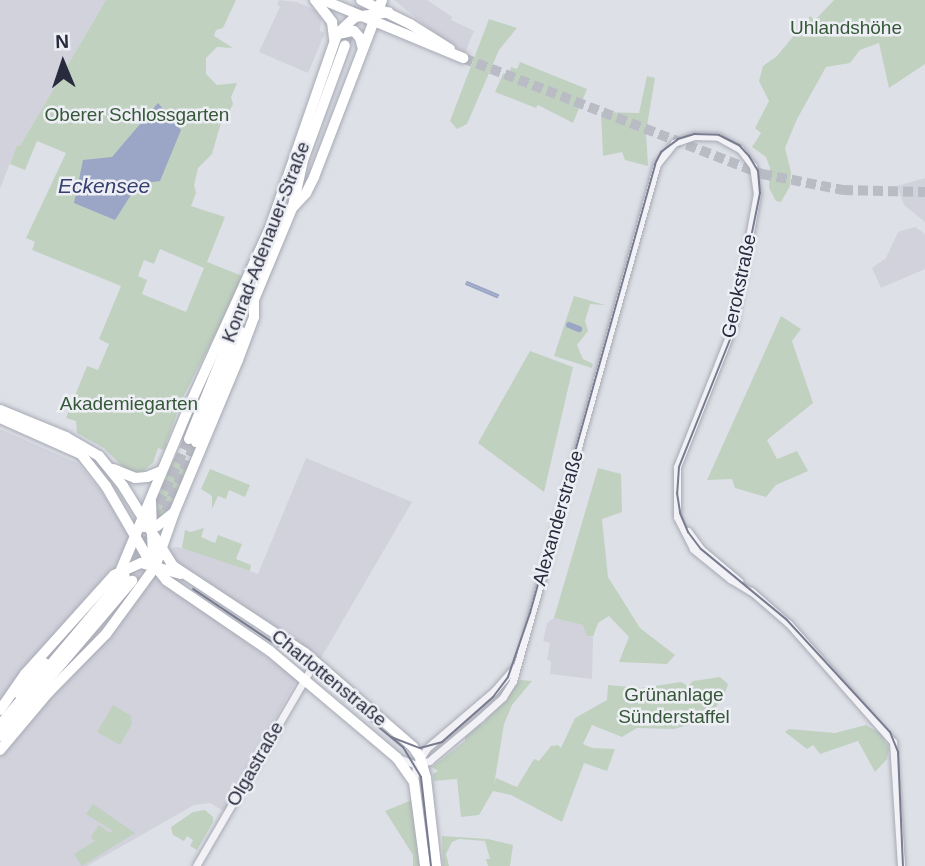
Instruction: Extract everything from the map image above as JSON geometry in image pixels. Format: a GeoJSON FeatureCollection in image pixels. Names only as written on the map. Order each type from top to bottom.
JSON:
{"type":"FeatureCollection","features":[{"type":"Feature","properties":{"kind":"main road"},"geometry":{"type":"LineString","coordinates":[[315,0],[332,22],[339,39]]}},
{"type":"Feature","properties":{"kind":"main road"},"geometry":{"type":"LineString","coordinates":[[339,39],[334,3],[371,10],[462,58],[384,27],[371,10]]}},
{"type":"Feature","properties":{"kind":"main road"},"geometry":{"type":"LineString","coordinates":[[339,39],[371,10]]}},
{"type":"Feature","properties":{"kind":"main road"},"geometry":{"type":"LineString","coordinates":[[293,206],[306,193],[314,177],[363,49],[371,10]]}},
{"type":"Feature","properties":{"kind":"main road"},"geometry":{"type":"LineString","coordinates":[[339,39],[344,31],[354,32],[360,38],[363,49]]}},
{"type":"Feature","properties":{"kind":"main road","name":"Konrad-Adenauer-Straße"},"geometry":{"type":"LineString","coordinates":[[251,289],[293,206],[303,160],[339,39]]}},
{"type":"Feature","properties":{"kind":"main road","name":"Konrad-Adenauer-Straße"},"geometry":{"type":"LineString","coordinates":[[193,441],[251,289],[339,39]]}},
{"type":"Feature","properties":{"kind":"main road"},"geometry":{"type":"LineString","coordinates":[[130,582],[140,524],[234,310],[251,289]]}},
{"type":"Feature","properties":{"kind":"main road"},"geometry":{"type":"LineString","coordinates":[[0,725],[74,639],[130,582],[155,567],[174,513],[254,317],[251,289]]}},
{"type":"Feature","properties":{"kind":"main road"},"geometry":{"type":"LineString","coordinates":[[0,410],[88,448],[110,467],[135,478],[162,471]]}},
{"type":"Feature","properties":{"kind":"main road"},"geometry":{"type":"LineString","coordinates":[[0,418],[81,454],[119,505],[140,524],[162,523],[174,513]]}},
{"type":"Feature","properties":{"kind":"main road"},"geometry":{"type":"LineString","coordinates":[[110,467],[131,502],[155,567]]}},
{"type":"Feature","properties":{"kind":"main road"},"geometry":{"type":"LineString","coordinates":[[119,505],[131,502]]}},
{"type":"Feature","properties":{"kind":"main road"},"geometry":{"type":"LineString","coordinates":[[0,750],[48,693],[97,644],[141,563],[140,524]]}},
{"type":"Feature","properties":{"kind":"main road","name":"Charlottenstraße"},"geometry":{"type":"LineString","coordinates":[[140,524],[173,566],[295,646],[410,744],[420,762]]}},
{"type":"Feature","properties":{"kind":"main road"},"geometry":{"type":"LineString","coordinates":[[141,546],[155,567]]}},
{"type":"Feature","properties":{"kind":"main road"},"geometry":{"type":"LineString","coordinates":[[141,563],[189,577],[183,592]]}},
{"type":"Feature","properties":{"kind":"main road"},"geometry":{"type":"LineString","coordinates":[[0,736],[60,668],[130,582],[141,563]]}},
{"type":"Feature","properties":{"kind":"main road","name":"Charlottenstraße"},"geometry":{"type":"LineString","coordinates":[[155,567],[166,580],[306,678],[397,758],[414,782]]}},
{"type":"Feature","properties":{"kind":"main road"},"geometry":{"type":"LineString","coordinates":[[0,712],[25,674],[107,582],[130,582]]}},
{"type":"Feature","properties":{"kind":"main road"},"geometry":{"type":"LineString","coordinates":[[0,712],[67,640],[74,639]]}},
{"type":"Feature","properties":{"kind":"main road"},"geometry":{"type":"LineString","coordinates":[[48,693],[60,668]]}},
{"type":"Feature","properties":{"kind":"main road"},"geometry":{"type":"LineString","coordinates":[[420,762],[436,866]]}},
{"type":"Feature","properties":{"kind":"main road"},"geometry":{"type":"LineString","coordinates":[[414,782],[425,866]]}},
{"type":"Feature","properties":{"kind":"street","name":"Gerokstraße"},"geometry":{"type":"LineString","coordinates":[[662,154],[685,138],[718,137],[748,156],[758,185],[733,326],[723,360],[677,467],[676,505],[681,526],[693,549],[753,593],[796,631],[884,728],[896,749],[901,866]]}},
{"type":"Feature","properties":{"kind":"street","name":"Alexanderstraße"},"geometry":{"type":"LineString","coordinates":[[420,762],[503,697],[513,681],[655,170],[662,154]]}},
{"type":"Feature","properties":{"kind":"street","name":"Olgastraße"},"geometry":{"type":"LineString","coordinates":[[196,866],[314,663]]}},
{"type":"Feature","properties":{"kind":"street","name":"Alexanderstraße"},"geometry":{"type":"LineString","coordinates":[[420,762],[428,747],[494,691],[515,666]]}},
{"type":"Feature","properties":{"kind":"street"},"geometry":{"type":"LineString","coordinates":[[410,744],[428,747]]}},
{"type":"Feature","properties":{"kind":"street"},"geometry":{"type":"LineString","coordinates":[[397,758],[420,762],[414,782]]}},
{"type":"Feature","properties":{"kind":"shaded area"},"geometry":{"type":"Polygon","coordinates":[[[0,0],[106,0],[20,146],[17,145],[0,189],[0,0]]]}},
{"type":"Feature","properties":{"kind":"shaded area"},"geometry":{"type":"Polygon","coordinates":[[[279,0],[297,2],[315,10],[321,18],[320,31],[325,33],[308,73],[259,52],[280,7],[277,5],[279,0]]]}},
{"type":"Feature","properties":{"kind":"shaded area"},"geometry":{"type":"Polygon","coordinates":[[[394,0],[427,0],[452,17],[451,20],[474,31],[465,53],[441,38],[394,0]]]}},
{"type":"Feature","properties":{"kind":"shaded area"},"geometry":{"type":"Polygon","coordinates":[[[925,178],[925,222],[904,205],[897,186],[925,178]]]}},
{"type":"Feature","properties":{"kind":"shaded area"},"geometry":{"type":"Polygon","coordinates":[[[915,227],[925,234],[925,269],[881,288],[872,268],[886,258],[898,232],[915,227]]]}},
{"type":"Feature","properties":{"kind":"shaded area"},"geometry":{"type":"Polygon","coordinates":[[[0,429],[77,463],[102,492],[130,538],[179,593],[297,679],[224,811],[210,803],[194,805],[87,866],[0,866],[0,429]]]}},
{"type":"Feature","properties":{"kind":"shaded area"},"geometry":{"type":"Polygon","coordinates":[[[306,458],[412,502],[318,663],[173,562],[167,550],[177,547],[198,552],[258,574],[306,458]]]}},
{"type":"Feature","properties":{"kind":"shaded area"},"geometry":{"type":"Polygon","coordinates":[[[554,618],[584,625],[587,636],[593,638],[592,679],[550,674],[551,661],[547,660],[550,643],[543,641],[547,623],[554,618]]]}},
{"type":"Feature","properties":{"kind":"green space","name":"Oberer Schlossgarten"},"geometry":{"type":"Polygon","coordinates":[[[106,0],[236,0],[223,28],[216,30],[214,36],[233,48],[217,47],[206,58],[206,74],[217,85],[237,83],[231,97],[233,104],[230,110],[227,109],[212,154],[198,168],[194,185],[196,193],[191,206],[225,217],[207,262],[245,277],[182,399],[164,450],[158,448],[153,463],[138,475],[126,470],[104,448],[77,433],[76,421],[66,418],[87,366],[98,370],[109,344],[99,339],[121,286],[32,250],[35,242],[26,238],[66,153],[37,141],[25,170],[10,164],[17,145],[20,146],[106,0]],[[160,249],[154,264],[144,260],[138,276],[147,280],[142,294],[186,312],[204,268],[160,249]]]}},
{"type":"Feature","properties":{"kind":"green space","name":"Uhlandshöhe"},"geometry":{"type":"Polygon","coordinates":[[[834,0],[925,0],[925,64],[889,88],[879,43],[860,50],[850,63],[826,67],[797,119],[785,148],[791,172],[790,186],[781,202],[776,201],[769,188],[770,168],[766,157],[752,147],[761,133],[755,128],[769,101],[759,81],[763,66],[777,56],[810,16],[815,20],[834,0]]]}},
{"type":"Feature","properties":{"kind":"green space"},"geometry":{"type":"Polygon","coordinates":[[[489,19],[517,28],[499,50],[467,124],[457,129],[450,121],[489,19]]]}},
{"type":"Feature","properties":{"kind":"green space"},"geometry":{"type":"Polygon","coordinates":[[[520,62],[587,89],[573,123],[538,105],[536,108],[495,92],[503,74],[510,72],[511,67],[517,69],[520,62]]]}},
{"type":"Feature","properties":{"kind":"green space"},"geometry":{"type":"Polygon","coordinates":[[[647,76],[655,78],[646,132],[648,166],[625,160],[622,152],[603,156],[601,112],[639,113],[647,76]]]}},
{"type":"Feature","properties":{"kind":"green space"},"geometry":{"type":"Polygon","coordinates":[[[574,296],[605,305],[590,304],[585,321],[588,331],[577,345],[583,359],[593,364],[592,368],[554,356],[574,296]]]}},
{"type":"Feature","properties":{"kind":"green space"},"geometry":{"type":"Polygon","coordinates":[[[781,316],[801,329],[792,341],[813,403],[767,440],[777,459],[797,451],[808,471],[776,485],[766,497],[735,488],[732,479],[707,480],[781,316]]]}},
{"type":"Feature","properties":{"kind":"green space"},"geometry":{"type":"Polygon","coordinates":[[[530,351],[573,367],[544,492],[478,443],[530,351]]]}},
{"type":"Feature","properties":{"kind":"green space"},"geometry":{"type":"Polygon","coordinates":[[[173,460],[192,468],[176,507],[159,521],[156,519],[155,507],[173,460]]]}},
{"type":"Feature","properties":{"kind":"green space"},"geometry":{"type":"Polygon","coordinates":[[[598,468],[621,474],[622,512],[602,519],[608,577],[640,628],[675,655],[667,664],[619,662],[629,637],[609,616],[598,623],[593,637],[587,636],[583,625],[554,618],[598,468]]]}},
{"type":"Feature","properties":{"kind":"green space"},"geometry":{"type":"Polygon","coordinates":[[[210,469],[250,485],[245,497],[229,490],[226,499],[218,496],[212,509],[212,496],[201,489],[210,469]]]}},
{"type":"Feature","properties":{"kind":"green space"},"geometry":{"type":"Polygon","coordinates":[[[204,528],[201,537],[215,543],[218,535],[242,544],[236,559],[251,565],[250,571],[182,548],[185,530],[190,532],[204,528]]]}},
{"type":"Feature","properties":{"kind":"green space","name":"Grünanlage Sünderstaffel"},"geometry":{"type":"Polygon","coordinates":[[[720,677],[728,684],[724,696],[713,711],[696,723],[674,729],[637,728],[622,737],[592,725],[583,744],[592,748],[615,749],[607,771],[584,763],[562,822],[511,795],[493,791],[479,815],[461,817],[457,779],[434,781],[433,774],[438,771],[432,767],[482,725],[520,680],[532,681],[512,705],[504,724],[494,785],[496,778],[517,787],[534,759],[539,761],[551,746],[558,745],[561,748],[575,718],[607,700],[608,685],[641,688],[681,682],[688,686],[693,681],[720,677]]]}},
{"type":"Feature","properties":{"kind":"green space"},"geometry":{"type":"Polygon","coordinates":[[[113,705],[131,716],[132,724],[120,745],[97,732],[113,705]]]}},
{"type":"Feature","properties":{"kind":"green space"},"geometry":{"type":"Polygon","coordinates":[[[866,725],[881,734],[889,748],[887,759],[875,772],[858,741],[820,754],[813,745],[807,749],[785,732],[789,729],[835,733],[866,725]]]}},
{"type":"Feature","properties":{"kind":"green space"},"geometry":{"type":"Polygon","coordinates":[[[412,800],[422,866],[413,866],[413,855],[385,811],[412,800]]]}},
{"type":"Feature","properties":{"kind":"green space"},"geometry":{"type":"Polygon","coordinates":[[[93,804],[135,833],[82,866],[74,854],[95,841],[91,837],[99,825],[110,833],[113,831],[86,814],[93,804]]]}},
{"type":"Feature","properties":{"kind":"green space"},"geometry":{"type":"Polygon","coordinates":[[[205,810],[213,817],[213,822],[197,850],[190,846],[193,840],[187,836],[184,841],[173,835],[171,827],[193,812],[205,810]]]}},
{"type":"Feature","properties":{"kind":"green space"},"geometry":{"type":"Polygon","coordinates":[[[442,836],[488,839],[513,845],[510,866],[488,866],[486,859],[490,859],[485,841],[459,839],[452,842],[446,854],[449,866],[443,866],[442,836]]]}},
{"type":"Feature","properties":{"kind":"water","name":"Eckensee"},"geometry":{"type":"Polygon","coordinates":[[[158,103],[181,130],[160,181],[138,184],[115,220],[74,203],[83,160],[112,157],[158,103]]]}},
{"type":"Feature","properties":{"kind":"waterway"},"geometry":{"type":"LineString","coordinates":[[467,282],[498,295]]}},
{"type":"Feature","properties":{"kind":"waterway"},"geometry":{"type":"LineString","coordinates":[[466,284],[497,297]]}},
{"type":"Feature","properties":{"kind":"waterway"},"geometry":{"type":"LineString","coordinates":[[569,325],[579,329]]}},
{"type":"Feature","properties":{"kind":"tunnel"},"geometry":{"type":"LineString","coordinates":[[345,45],[361,0]]}},
{"type":"Feature","properties":{"kind":"tunnel"},"geometry":{"type":"LineString","coordinates":[[463,58],[762,174],[843,190],[925,192]]}},
{"type":"Feature","properties":{"kind":"tunnel"},"geometry":{"type":"LineString","coordinates":[[127,572],[189,439]]}},
{"type":"Feature","properties":{"kind":"tunnel"},"geometry":{"type":"LineString","coordinates":[[160,525],[196,442]]}},
{"type":"Feature","properties":{"kind":"tram line"},"geometry":{"type":"LineString","coordinates":[[391,737],[420,748],[442,742],[493,697],[508,677],[530,613],[655,164],[661,152],[678,139],[694,134],[719,135],[739,145],[749,156],[758,171],[760,193],[731,337],[679,467],[677,493],[680,513],[688,532],[701,549],[786,619],[890,732],[898,752],[903,866]]}},
{"type":"Feature","properties":{"kind":"tram line"},"geometry":{"type":"LineString","coordinates":[[193,589],[293,656],[403,747],[421,777],[431,866]]}},
{"type":"Feature","properties":{"kind":"park label","name":"Akademiegarten"},"geometry":{"type":"Point","coordinates":[129,404]}}]}
